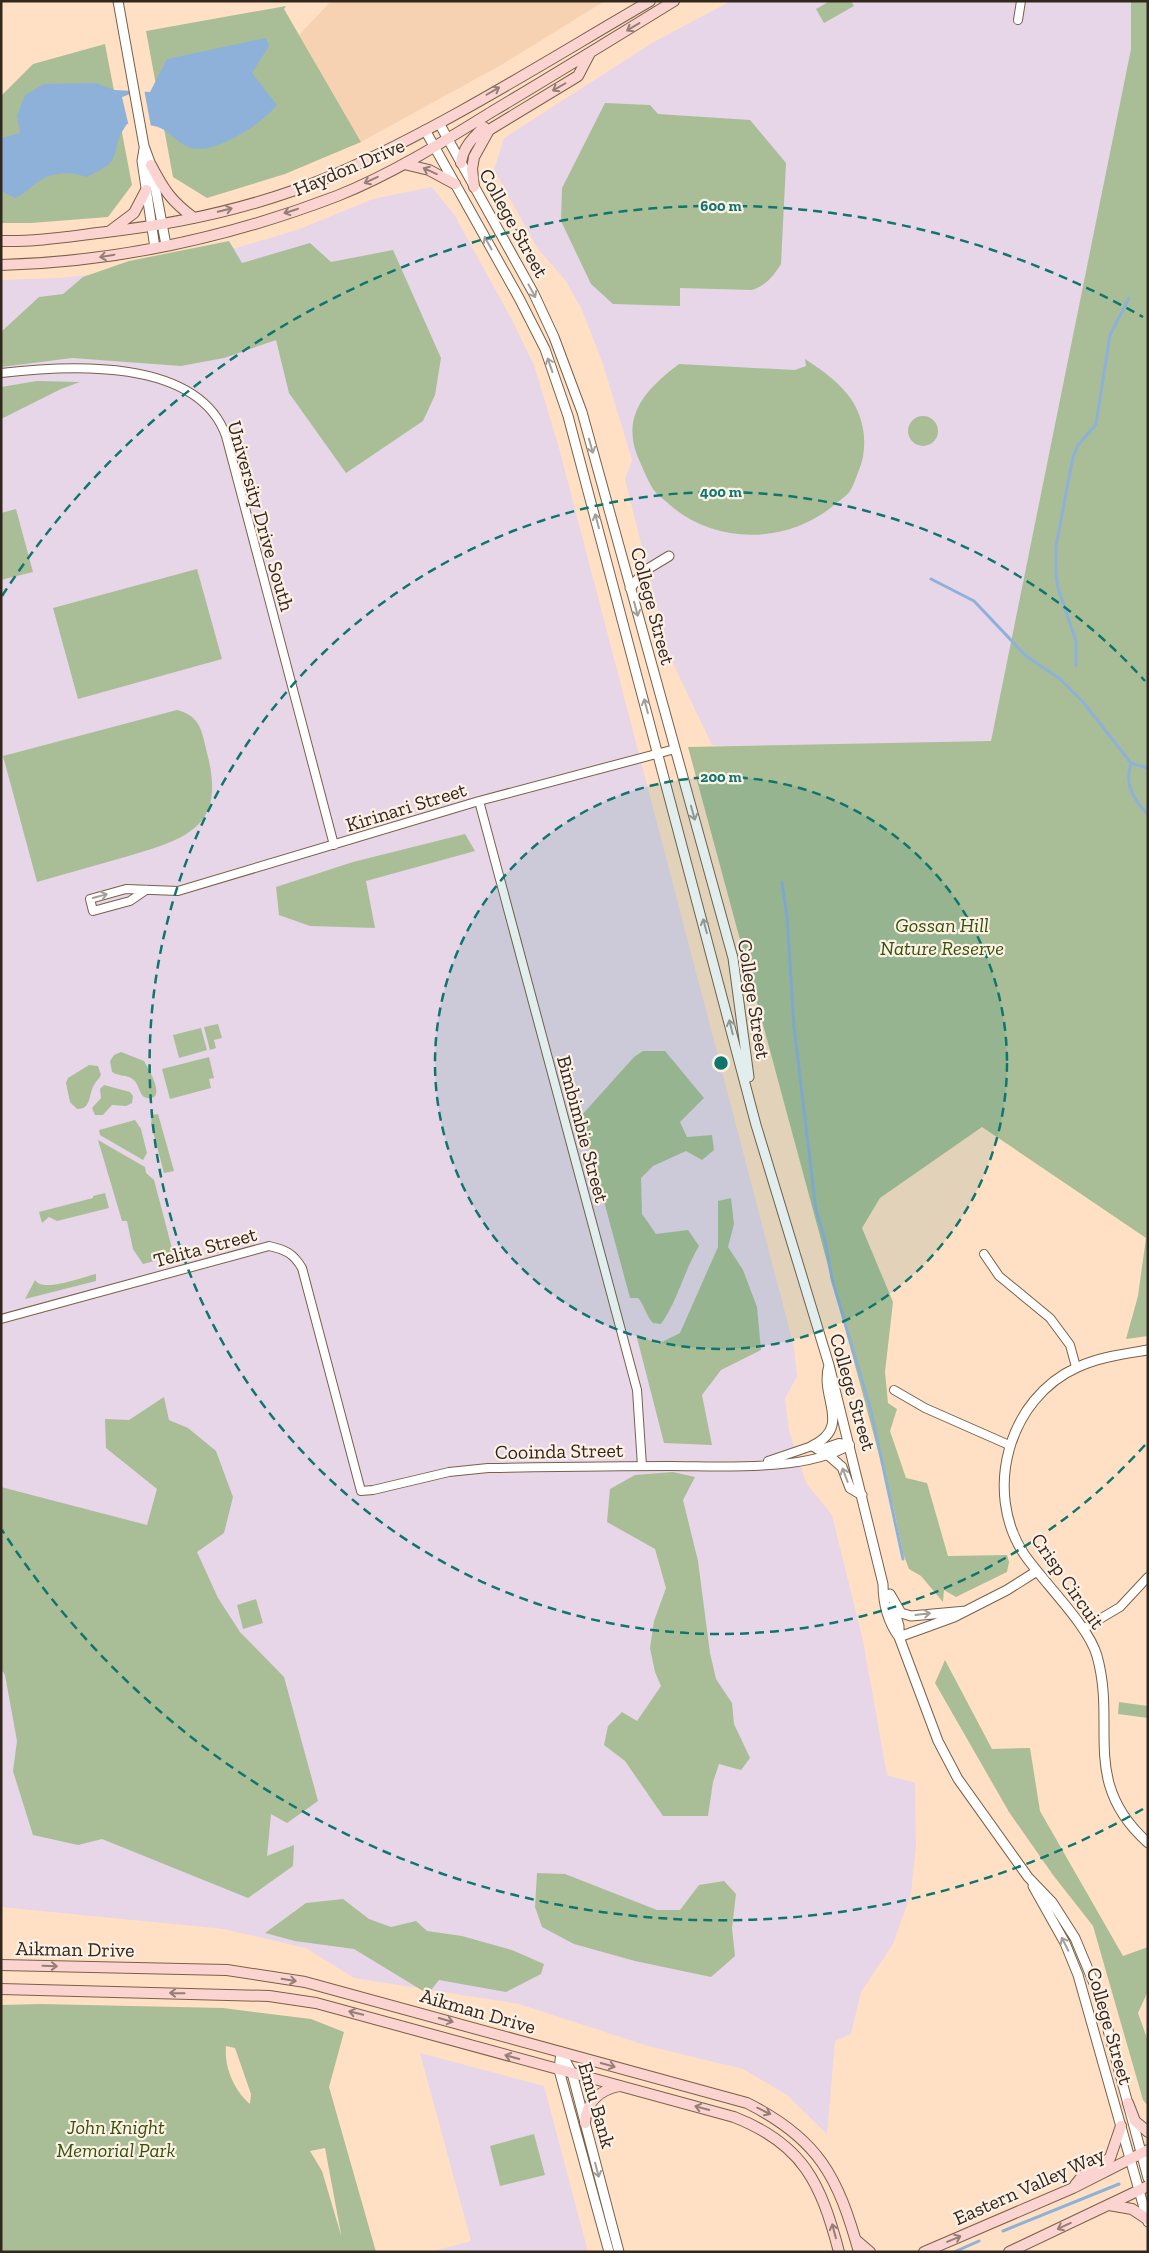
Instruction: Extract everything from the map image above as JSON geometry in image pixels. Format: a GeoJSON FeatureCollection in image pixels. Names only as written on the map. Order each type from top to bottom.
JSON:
{"type":"FeatureCollection","features":[{"type":"Feature","properties":{"kind":"main road","name":"Haydon Drive"},"geometry":{"type":"LineString","coordinates":[[1,241],[58,238],[163,225],[256,202],[335,174],[425,130],[650,1]]}},
{"type":"Feature","properties":{"kind":"main road","name":"Haydon Drive"},"geometry":{"type":"LineString","coordinates":[[1,265],[82,260],[166,246],[227,232],[337,196],[404,164],[448,139],[674,1]]}},
{"type":"Feature","properties":{"kind":"main road"},"geometry":{"type":"LineString","coordinates":[[474,187],[472,169],[474,157],[488,130],[578,76],[590,52]]}},
{"type":"Feature","properties":{"kind":"main road"},"geometry":{"type":"LineString","coordinates":[[461,163],[462,154],[467,145],[484,127],[538,95],[549,78]]}},
{"type":"Feature","properties":{"kind":"main road"},"geometry":{"type":"LineString","coordinates":[[404,164],[429,170],[455,184]]}},
{"type":"Feature","properties":{"kind":"main road"},"geometry":{"type":"LineString","coordinates":[[151,165],[167,195],[176,205],[194,218]]}},
{"type":"Feature","properties":{"kind":"main road"},"geometry":{"type":"LineString","coordinates":[[109,232],[134,214],[146,190]]}},
{"type":"Feature","properties":{"kind":"main road","name":"Aikman Drive"},"geometry":{"type":"LineString","coordinates":[[1,1964],[227,1970],[305,1982],[747,2103],[772,2116],[807,2143],[821,2159],[840,2194],[859,2252]]}},
{"type":"Feature","properties":{"kind":"main road","name":"Aikman Drive"},"geometry":{"type":"LineString","coordinates":[[1,1989],[240,1994],[316,2003],[734,2117],[749,2123],[779,2141],[792,2152],[814,2179],[829,2211],[839,2252]]}},
{"type":"Feature","properties":{"kind":"main road"},"geometry":{"type":"LineString","coordinates":[[585,2122],[587,2109],[595,2097],[608,2088],[620,2086]]}},
{"type":"Feature","properties":{"kind":"main road"},"geometry":{"type":"LineString","coordinates":[[1128,2103],[1135,2121],[1148,2132]]}},
{"type":"Feature","properties":{"kind":"main road"},"geometry":{"type":"LineString","coordinates":[[1073,2188],[1083,2175],[1110,2158],[1121,2126]]}},
{"type":"Feature","properties":{"kind":"main road","name":"Eastern Valley Way"},"geometry":{"type":"LineString","coordinates":[[924,2252],[1073,2188],[1144,2152]]}},
{"type":"Feature","properties":{"kind":"main road"},"geometry":{"type":"LineString","coordinates":[[1009,2252],[1143,2189]]}},
{"type":"Feature","properties":{"kind":"main road"},"geometry":{"type":"LineString","coordinates":[[1109,2205],[1132,2209],[1147,2220]]}},
{"type":"Feature","properties":{"kind":"main road"},"geometry":{"type":"LineString","coordinates":[[855,2239],[870,2252]]}},
{"type":"Feature","properties":{"kind":"street"},"geometry":{"type":"LineString","coordinates":[[118,1],[144,146],[151,165],[166,246]]}},
{"type":"Feature","properties":{"kind":"street"},"geometry":{"type":"LineString","coordinates":[[1018,20],[1021,1]]}},
{"type":"Feature","properties":{"kind":"street","name":"College Street"},"geometry":{"type":"LineString","coordinates":[[439,122],[534,294],[554,337],[582,412],[733,958],[756,1125]]}},
{"type":"Feature","properties":{"kind":"street","name":"College Street"},"geometry":{"type":"LineString","coordinates":[[425,130],[519,298],[548,358],[574,437],[756,1125],[829,1365],[862,1495],[883,1584],[883,1596],[892,1628],[899,1637],[938,1741],[958,1780],[1028,1877],[1072,1959],[1088,2006],[1130,2159],[1143,2189],[1147,2220]]}},
{"type":"Feature","properties":{"kind":"street"},"geometry":{"type":"LineString","coordinates":[[144,146],[142,162],[155,248]]}},
{"type":"Feature","properties":{"kind":"street","name":"University Drive South"},"geometry":{"type":"LineString","coordinates":[[1,374],[64,367],[132,373],[189,390],[214,412],[226,436],[334,845]]}},
{"type":"Feature","properties":{"kind":"street"},"geometry":{"type":"LineString","coordinates":[[630,588],[646,570],[669,556]]}},
{"type":"Feature","properties":{"kind":"street","name":"Kirinari Street"},"geometry":{"type":"LineString","coordinates":[[146,890],[130,901],[93,911],[90,899],[126,889],[178,891],[478,802],[675,749]]}},
{"type":"Feature","properties":{"kind":"street","name":"Bimbimbie Street"},"geometry":{"type":"LineString","coordinates":[[478,802],[637,1390],[642,1466]]}},
{"type":"Feature","properties":{"kind":"street","name":"Telita Street"},"geometry":{"type":"LineString","coordinates":[[1,1319],[269,1246],[284,1249],[294,1256],[302,1268],[361,1491]]}},
{"type":"Feature","properties":{"kind":"street"},"geometry":{"type":"LineString","coordinates":[[984,1254],[999,1276],[1050,1318],[1070,1345],[1076,1368]]}},
{"type":"Feature","properties":{"kind":"street","name":"Crisp Circuit"},"geometry":{"type":"LineString","coordinates":[[1148,1350],[1096,1360],[1076,1368],[1039,1396],[1025,1413],[1009,1445],[1005,1468],[1004,1500],[1009,1524],[1024,1554],[1083,1629],[1096,1653],[1103,1695],[1102,1743],[1106,1776],[1116,1802],[1127,1820],[1148,1843]]}},
{"type":"Feature","properties":{"kind":"street"},"geometry":{"type":"LineString","coordinates":[[812,1446],[829,1434],[834,1425],[825,1379],[829,1365]]}},
{"type":"Feature","properties":{"kind":"street"},"geometry":{"type":"LineString","coordinates":[[894,1390],[925,1408],[1009,1445]]}},
{"type":"Feature","properties":{"kind":"street","name":"Cooinda Street"},"geometry":{"type":"LineString","coordinates":[[759,1465],[812,1446],[818,1450],[839,1443],[850,1446]]}},
{"type":"Feature","properties":{"kind":"street","name":"Cooinda Street"},"geometry":{"type":"LineString","coordinates":[[361,1491],[374,1490],[449,1472],[488,1468],[759,1465],[797,1462],[850,1446]]}},
{"type":"Feature","properties":{"kind":"street"},"geometry":{"type":"LineString","coordinates":[[827,1454],[842,1467],[850,1488],[862,1495]]}},
{"type":"Feature","properties":{"kind":"street"},"geometry":{"type":"LineString","coordinates":[[899,1637],[954,1617],[1007,1590],[1037,1571]]}},
{"type":"Feature","properties":{"kind":"street"},"geometry":{"type":"LineString","coordinates":[[1083,1629],[1120,1607],[1148,1577]]}},
{"type":"Feature","properties":{"kind":"street","name":"College Street"},"geometry":{"type":"LineString","coordinates":[[883,1584],[890,1594],[899,1626],[899,1637]]}},
{"type":"Feature","properties":{"kind":"street"},"geometry":{"type":"LineString","coordinates":[[890,1594],[901,1613],[911,1616],[966,1611]]}},
{"type":"Feature","properties":{"kind":"street","name":"College Street"},"geometry":{"type":"LineString","coordinates":[[1028,1877],[1052,1902],[1082,1956],[1098,1993],[1128,2103],[1144,2152],[1148,2178]]}},
{"type":"Feature","properties":{"kind":"street","name":"Emu Bank"},"geometry":{"type":"LineString","coordinates":[[561,2052],[559,2070],[609,2252]]}},
{"type":"Feature","properties":{"kind":"street","name":"Emu Bank"},"geometry":{"type":"LineString","coordinates":[[561,2052],[572,2073],[618,2252]]}},
{"type":"Feature","properties":{"kind":"shaded area"},"geometry":{"type":"Polygon","coordinates":[[[331,1],[605,1],[501,65],[361,142],[299,35],[331,1]]]}},
{"type":"Feature","properties":{"kind":"shaded area"},"geometry":{"type":"Polygon","coordinates":[[[731,1],[1131,1],[1132,48],[992,741],[827,755],[712,745],[669,655],[625,479],[632,460],[603,364],[582,310],[566,281],[538,249],[494,170],[504,138],[652,43],[731,1]]]}},
{"type":"Feature","properties":{"kind":"shaded area"},"geometry":{"type":"Polygon","coordinates":[[[432,187],[455,216],[512,320],[534,365],[559,448],[794,1347],[797,1377],[785,1398],[789,1431],[806,1483],[832,1515],[863,1641],[887,1775],[915,1783],[916,1846],[911,1893],[893,1944],[861,1992],[851,2034],[835,2041],[827,2134],[787,2095],[743,2069],[648,2046],[519,2004],[354,1978],[306,1948],[224,1929],[1,1907],[1,280],[59,278],[139,270],[219,253],[297,230],[373,199],[432,187]]]}},
{"type":"Feature","properties":{"kind":"shaded area"},"geometry":{"type":"Polygon","coordinates":[[[420,2053],[544,2086],[588,2252],[430,2252],[471,2241],[420,2053]]]}},
{"type":"Feature","properties":{"kind":"green space"},"geometry":{"type":"Polygon","coordinates":[[[830,1],[851,1],[854,6],[824,23],[816,9],[830,1]]]}},
{"type":"Feature","properties":{"kind":"green space","name":"Gossan Hill Nature Reserve"},"geometry":{"type":"Polygon","coordinates":[[[1131,1],[1148,1],[1148,1336],[1126,1339],[1138,1296],[1146,1238],[982,1127],[880,1198],[862,1228],[893,1302],[885,1372],[888,1403],[897,1409],[890,1431],[906,1478],[927,1483],[948,1556],[1007,1555],[1009,1562],[1007,1572],[956,1597],[944,1590],[943,1602],[921,1576],[909,1569],[903,1553],[894,1510],[688,747],[991,741],[1131,49],[1131,1]]]}},
{"type":"Feature","properties":{"kind":"green space"},"geometry":{"type":"Polygon","coordinates":[[[286,6],[284,9],[361,142],[285,174],[207,198],[173,177],[146,31],[286,6]]]}},
{"type":"Feature","properties":{"kind":"green space"},"geometry":{"type":"Polygon","coordinates":[[[105,44],[132,185],[108,217],[31,223],[1,223],[1,96],[33,64],[105,44]]]}},
{"type":"Feature","properties":{"kind":"green space"},"geometry":{"type":"Polygon","coordinates":[[[605,103],[650,105],[658,114],[750,120],[786,163],[781,264],[769,280],[752,290],[680,288],[680,306],[613,304],[591,284],[561,221],[562,188],[605,103]]]}},
{"type":"Feature","properties":{"kind":"green space"},"geometry":{"type":"Polygon","coordinates":[[[229,241],[242,263],[310,243],[331,262],[393,250],[441,358],[435,395],[423,421],[346,473],[289,393],[276,340],[224,358],[181,366],[72,358],[1,367],[1,332],[39,297],[63,294],[83,277],[129,261],[229,241]]]}},
{"type":"Feature","properties":{"kind":"green space"},"geometry":{"type":"Polygon","coordinates":[[[805,359],[843,389],[853,402],[863,427],[864,453],[862,462],[854,484],[846,495],[815,519],[794,528],[773,533],[751,535],[729,533],[708,527],[688,518],[655,491],[649,483],[640,462],[634,446],[632,431],[634,418],[639,406],[646,395],[667,374],[679,364],[795,370],[806,366],[805,359]]]}},
{"type":"Feature","properties":{"kind":"green space"},"geometry":{"type":"Polygon","coordinates":[[[37,381],[80,382],[61,389],[1,419],[1,387],[37,381]]]}},
{"type":"Feature","properties":{"kind":"green space"},"geometry":{"type":"Polygon","coordinates":[[[923,416],[934,420],[938,431],[934,442],[923,446],[912,442],[908,431],[912,420],[923,416]]]}},
{"type":"Feature","properties":{"kind":"green space"},"geometry":{"type":"Polygon","coordinates":[[[16,509],[33,572],[1,580],[1,513],[16,509]]]}},
{"type":"Feature","properties":{"kind":"green space"},"geometry":{"type":"Polygon","coordinates":[[[197,569],[222,659],[78,699],[53,608],[197,569]]]}},
{"type":"Feature","properties":{"kind":"green space"},"geometry":{"type":"Polygon","coordinates":[[[177,710],[191,716],[196,721],[204,738],[212,778],[211,798],[206,814],[196,826],[183,836],[166,844],[37,882],[3,756],[177,710]]]}},
{"type":"Feature","properties":{"kind":"green space"},"geometry":{"type":"Polygon","coordinates":[[[465,834],[475,851],[366,881],[375,928],[310,926],[279,915],[276,887],[353,862],[465,834]]]}},
{"type":"Feature","properties":{"kind":"green space"},"geometry":{"type":"Polygon","coordinates":[[[218,1024],[222,1038],[214,1040],[216,1048],[210,1050],[204,1027],[218,1024]]]}},
{"type":"Feature","properties":{"kind":"green space"},"geometry":{"type":"Polygon","coordinates":[[[201,1028],[207,1050],[179,1058],[173,1035],[201,1028]]]}},
{"type":"Feature","properties":{"kind":"green space"},"geometry":{"type":"Polygon","coordinates":[[[643,1051],[665,1051],[704,1098],[680,1122],[687,1137],[712,1135],[714,1150],[702,1160],[686,1151],[653,1166],[641,1178],[642,1214],[656,1234],[688,1230],[699,1246],[672,1305],[661,1324],[653,1323],[638,1298],[630,1298],[581,1116],[634,1057],[643,1051]]]}},
{"type":"Feature","properties":{"kind":"green space"},"geometry":{"type":"Polygon","coordinates":[[[121,1052],[144,1061],[156,1086],[155,1096],[152,1098],[144,1097],[134,1080],[112,1072],[110,1061],[114,1055],[121,1052]]]}},
{"type":"Feature","properties":{"kind":"green space"},"geometry":{"type":"Polygon","coordinates":[[[209,1057],[214,1078],[209,1079],[211,1088],[170,1099],[162,1069],[209,1057]]]}},
{"type":"Feature","properties":{"kind":"green space"},"geometry":{"type":"Polygon","coordinates":[[[89,1065],[98,1066],[101,1075],[92,1089],[89,1101],[85,1107],[77,1109],[70,1102],[66,1083],[68,1078],[89,1065]]]}},
{"type":"Feature","properties":{"kind":"green space"},"geometry":{"type":"Polygon","coordinates":[[[104,1085],[130,1092],[133,1096],[132,1103],[126,1106],[112,1105],[103,1115],[95,1115],[92,1108],[101,1098],[100,1089],[104,1085]]]}},
{"type":"Feature","properties":{"kind":"green space"},"geometry":{"type":"Polygon","coordinates":[[[158,1114],[174,1171],[164,1173],[151,1124],[152,1115],[158,1114]]]}},
{"type":"Feature","properties":{"kind":"green space"},"geometry":{"type":"Polygon","coordinates":[[[135,1120],[141,1129],[147,1153],[143,1160],[100,1135],[99,1130],[135,1120]]]}},
{"type":"Feature","properties":{"kind":"green space"},"geometry":{"type":"Polygon","coordinates":[[[98,1140],[145,1167],[146,1173],[154,1180],[174,1256],[143,1264],[133,1249],[127,1221],[122,1221],[98,1140]]]}},
{"type":"Feature","properties":{"kind":"green space"},"geometry":{"type":"Polygon","coordinates":[[[105,1193],[109,1208],[57,1221],[49,1217],[42,1223],[39,1212],[105,1193]]]}},
{"type":"Feature","properties":{"kind":"green space"},"geometry":{"type":"Polygon","coordinates":[[[731,1198],[734,1224],[728,1247],[743,1270],[757,1307],[761,1350],[721,1370],[702,1395],[712,1445],[664,1443],[636,1334],[658,1344],[680,1333],[718,1247],[718,1201],[731,1198]]]}},
{"type":"Feature","properties":{"kind":"green space"},"geometry":{"type":"Polygon","coordinates":[[[96,1274],[96,1281],[25,1299],[35,1280],[39,1284],[54,1285],[96,1274]]]}},
{"type":"Feature","properties":{"kind":"green space"},"geometry":{"type":"Polygon","coordinates":[[[164,1397],[169,1420],[188,1428],[216,1451],[233,1497],[224,1533],[197,1552],[218,1598],[240,1632],[284,1677],[318,1801],[287,1823],[271,1814],[267,1856],[294,1845],[293,1866],[248,1898],[102,1839],[78,1845],[33,1835],[13,1771],[17,1741],[5,1675],[1,1669],[1,1487],[147,1525],[157,1489],[106,1448],[105,1419],[129,1420],[164,1397]]]}},
{"type":"Feature","properties":{"kind":"green space"},"geometry":{"type":"Polygon","coordinates":[[[673,1472],[695,1477],[683,1500],[698,1561],[710,1653],[716,1679],[732,1703],[734,1724],[750,1758],[741,1770],[719,1764],[713,1782],[708,1816],[663,1816],[625,1761],[604,1745],[608,1726],[622,1712],[637,1721],[661,1686],[655,1672],[650,1648],[654,1621],[666,1588],[655,1549],[607,1522],[610,1489],[635,1475],[673,1472]]]}},
{"type":"Feature","properties":{"kind":"green space"},"geometry":{"type":"Polygon","coordinates":[[[256,1599],[263,1623],[243,1629],[237,1605],[256,1599]]]}},
{"type":"Feature","properties":{"kind":"green space"},"geometry":{"type":"Polygon","coordinates":[[[945,1660],[992,1749],[1030,1748],[1040,1811],[1123,1956],[1148,1947],[1148,1991],[1138,2013],[1148,2041],[1148,2106],[1143,2100],[1093,1926],[1053,1875],[1009,1812],[935,1683],[945,1660]]]}},
{"type":"Feature","properties":{"kind":"green space"},"geometry":{"type":"Polygon","coordinates":[[[1119,1702],[1148,1706],[1148,1718],[1118,1714],[1119,1702]]]}},
{"type":"Feature","properties":{"kind":"green space"},"geometry":{"type":"Polygon","coordinates":[[[537,1873],[565,1874],[657,1910],[680,1910],[699,1885],[724,1881],[736,1894],[732,1928],[735,1956],[711,1977],[635,1961],[574,1944],[542,1927],[535,1907],[537,1873]]]}},
{"type":"Feature","properties":{"kind":"green space"},"geometry":{"type":"Polygon","coordinates":[[[343,1899],[369,1919],[391,1927],[416,1921],[427,1931],[462,1936],[512,1950],[544,1964],[541,1974],[506,1992],[439,1980],[428,1994],[354,1949],[295,1941],[265,1933],[306,1903],[343,1899]]]}},
{"type":"Feature","properties":{"kind":"green space","name":"John Knight Memorial Park"},"geometry":{"type":"Polygon","coordinates":[[[41,2004],[223,2008],[311,2019],[344,2032],[329,2087],[376,2252],[1,2252],[1,2005],[41,2004]],[[226,2046],[228,2070],[231,2078],[239,2092],[250,2104],[251,2094],[235,2048],[226,2046]],[[325,2148],[310,2151],[322,2171],[341,2235],[341,2234],[325,2148]]]}},
{"type":"Feature","properties":{"kind":"green space"},"geometry":{"type":"Polygon","coordinates":[[[534,2134],[545,2175],[500,2186],[490,2146],[534,2134]]]}},
{"type":"Feature","properties":{"kind":"water"},"geometry":{"type":"Polygon","coordinates":[[[266,38],[269,46],[252,73],[277,105],[260,121],[235,138],[208,148],[196,149],[186,146],[158,127],[127,124],[121,134],[115,155],[108,165],[99,171],[86,177],[69,173],[52,175],[15,198],[1,191],[1,138],[20,133],[17,116],[25,95],[44,84],[95,83],[115,90],[150,92],[167,59],[266,38]]]}},
{"type":"Feature","properties":{"kind":"pier"},"geometry":{"type":"Polygon","coordinates":[[[144,89],[151,127],[129,127],[122,97],[144,89]]]}},
{"type":"Feature","properties":{"kind":"waterway"},"geometry":{"type":"LineString","coordinates":[[1076,666],[1076,641],[1058,588],[1056,546],[1073,457],[1078,445],[1096,424],[1110,335],[1129,298]]}},
{"type":"Feature","properties":{"kind":"waterway"},"geometry":{"type":"LineString","coordinates":[[931,579],[974,601],[1026,656],[1060,679],[1083,702],[1131,763],[1148,768]]}},
{"type":"Feature","properties":{"kind":"waterway"},"geometry":{"type":"LineString","coordinates":[[1131,763],[1129,785],[1134,797],[1148,815]]}},
{"type":"Feature","properties":{"kind":"waterway"},"geometry":{"type":"LineString","coordinates":[[782,882],[787,917],[794,1027],[816,1210],[825,1240],[832,1279],[871,1411],[903,1559]]}},
{"type":"Feature","properties":{"kind":"waterway"},"geometry":{"type":"LineString","coordinates":[[1003,2231],[1119,2184]]}},
{"type":"Feature","properties":{"kind":"waterway"},"geometry":{"type":"LineString","coordinates":[[954,2252],[979,2241]]}}]}
